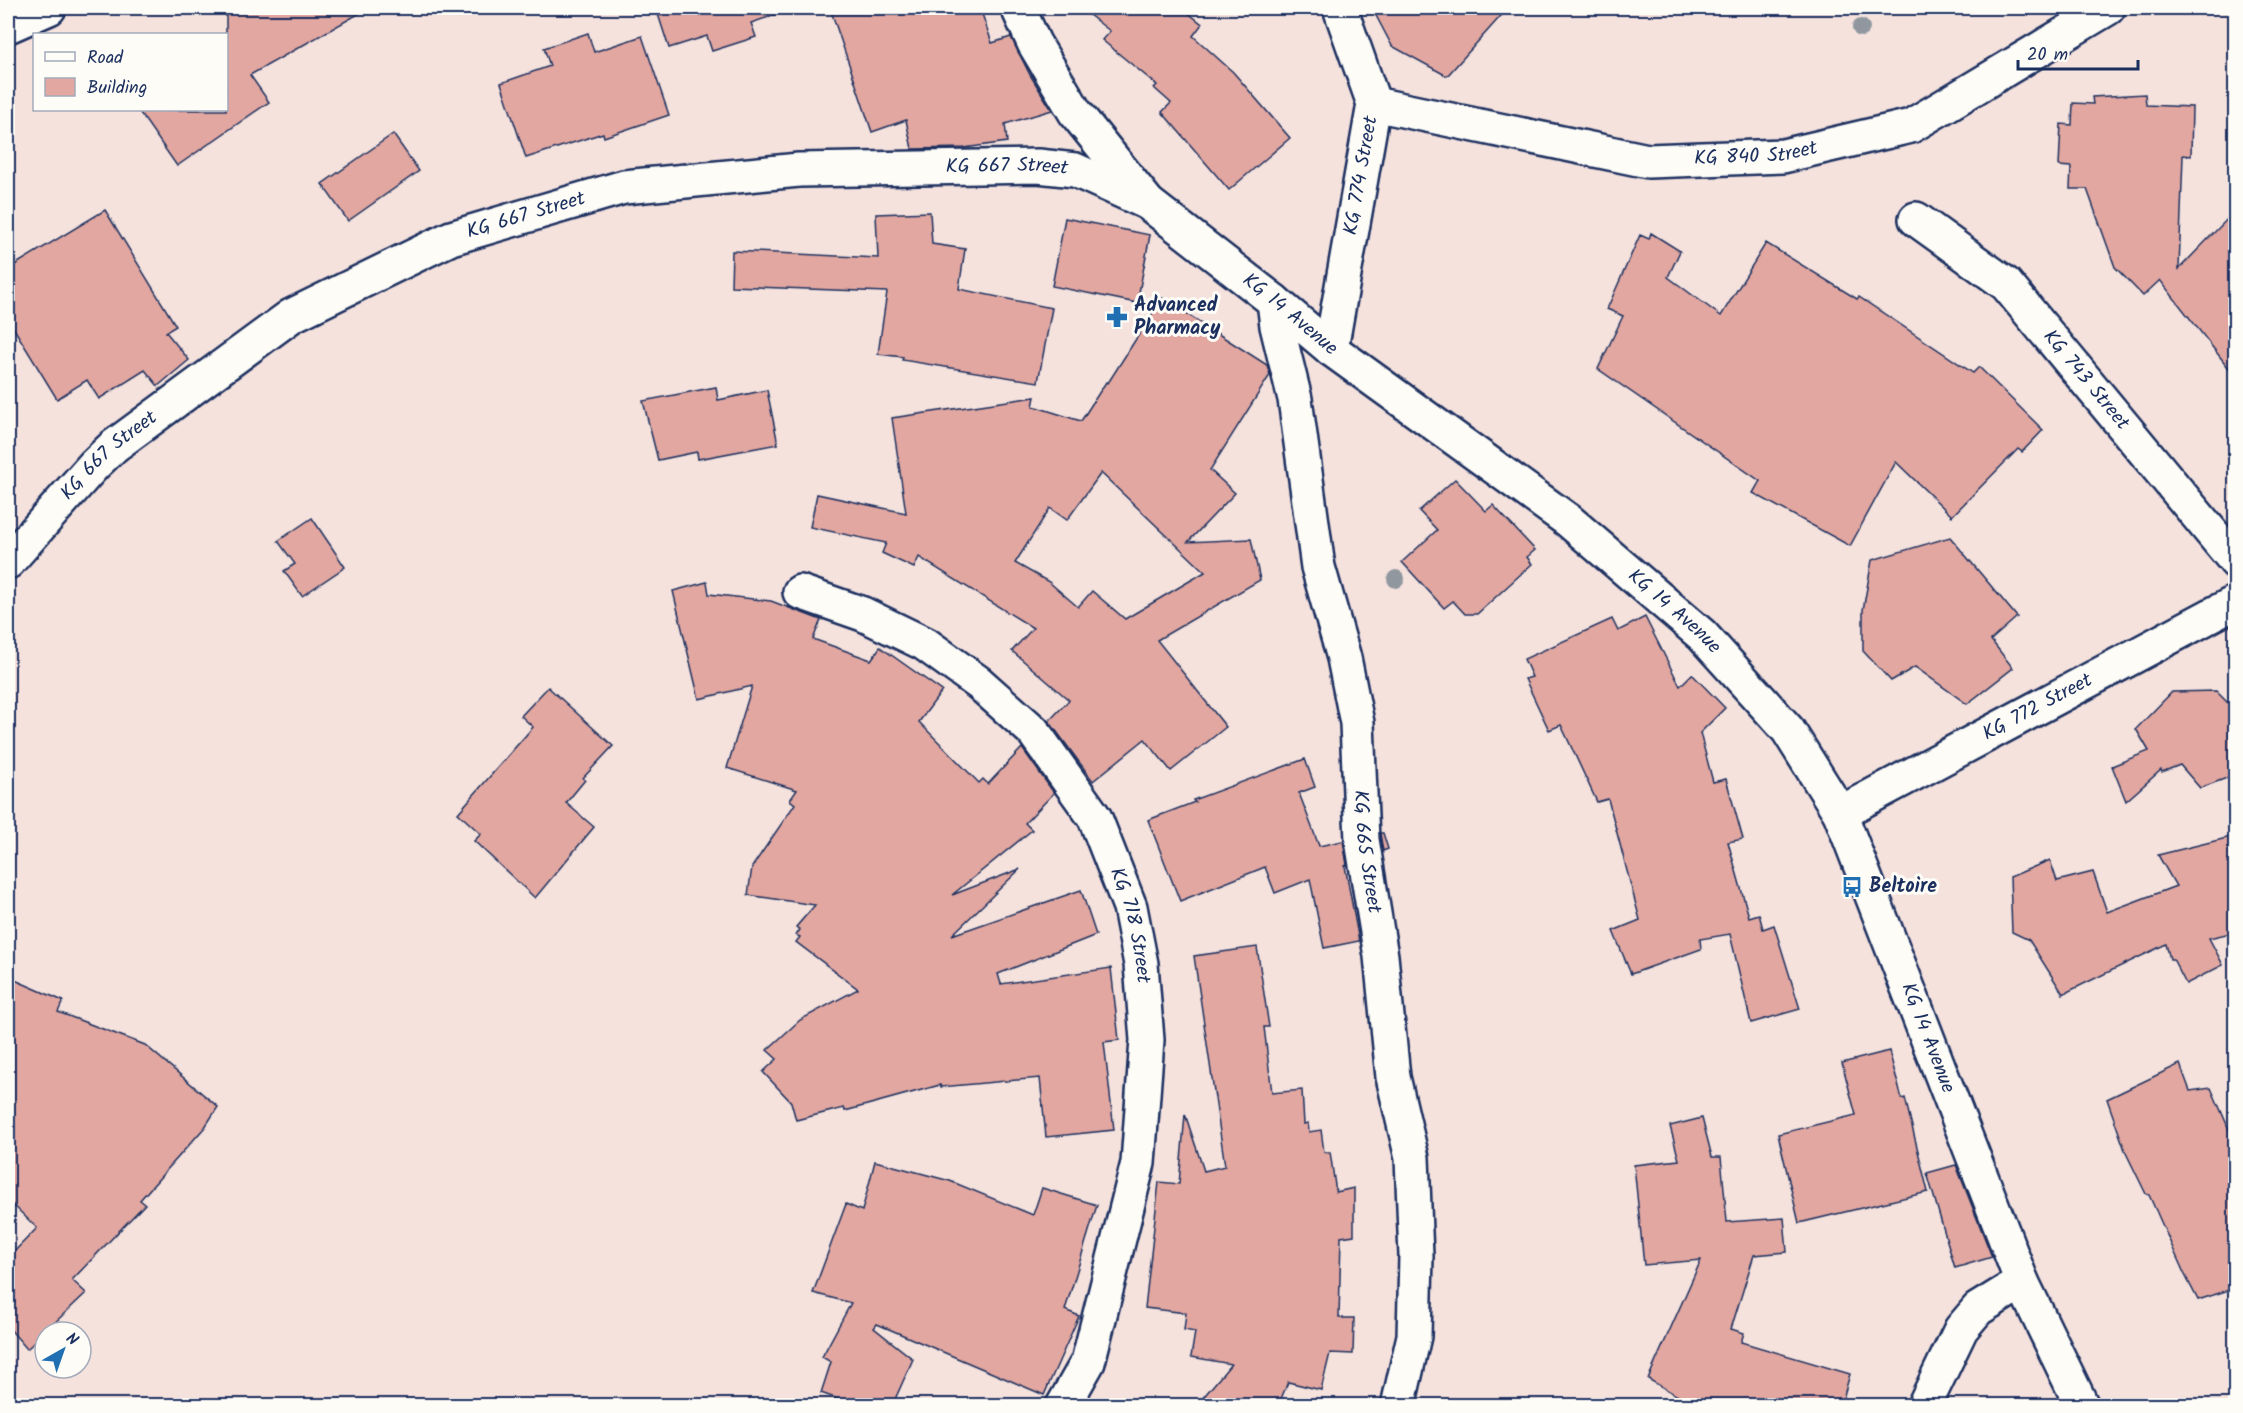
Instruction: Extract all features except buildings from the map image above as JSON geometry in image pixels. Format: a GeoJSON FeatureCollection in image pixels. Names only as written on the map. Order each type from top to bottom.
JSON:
{"type":"FeatureCollection","features":[{"type":"Feature","properties":{"kind":"street"},"geometry":{"type":"LineString","coordinates":[[8,26],[49,8]]}},
{"type":"Feature","properties":{"kind":"street","name":"KG 14 Avenue"},"geometry":{"type":"LineString","coordinates":[[1018,8],[1034,43],[1075,112],[1148,203],[1274,301],[1331,349],[1569,521],[1702,635],[1788,730],[1840,813],[2022,1282],[2082,1406]]}},
{"type":"Feature","properties":{"kind":"street","name":"KG 774 Street"},"geometry":{"type":"LineString","coordinates":[[1331,349],[1374,104],[1340,8]]}},
{"type":"Feature","properties":{"kind":"street","name":"KG 840 Street"},"geometry":{"type":"LineString","coordinates":[[1374,104],[1648,161],[1783,156],[1911,126],[2108,8]]}},
{"type":"Feature","properties":{"kind":"street","name":"KG 667 Street"},"geometry":{"type":"LineString","coordinates":[[8,562],[94,465],[114,446],[291,316],[451,238],[624,187],[799,170],[1038,166],[1075,170],[1148,203]]}},
{"type":"Feature","properties":{"kind":"street","name":"KG 743 Street"},"geometry":{"type":"LineString","coordinates":[[1916,219],[2006,284],[2235,562]]}},
{"type":"Feature","properties":{"kind":"street","name":"KG 665 Street"},"geometry":{"type":"LineString","coordinates":[[1274,301],[1277,326],[1295,399],[1318,567],[1344,658],[1357,723],[1362,840],[1381,956],[1393,1077],[1412,1158],[1416,1256],[1414,1336],[1398,1406]]}},
{"type":"Feature","properties":{"kind":"street","name":"KG 718 Street"},"geometry":{"type":"LineString","coordinates":[[800,592],[863,614],[925,645],[979,683],[1033,730],[1095,818],[1130,907],[1141,964],[1147,1040],[1138,1163],[1088,1362],[1062,1406]]}},
{"type":"Feature","properties":{"kind":"street","name":"KG 772 Street"},"geometry":{"type":"LineString","coordinates":[[1840,813],[2235,602]]}},
{"type":"Feature","properties":{"kind":"street"},"geometry":{"type":"LineString","coordinates":[[1924,1406],[1961,1329],[1978,1310],[2022,1282]]}},
{"type":"Feature","properties":{"kind":"place","name":"Advanced Pharmacy"},"geometry":{"type":"Point","coordinates":[1117,317]}},
{"type":"Feature","properties":{"kind":"place","name":"Beltoire"},"geometry":{"type":"Point","coordinates":[1852,887]}}]}
